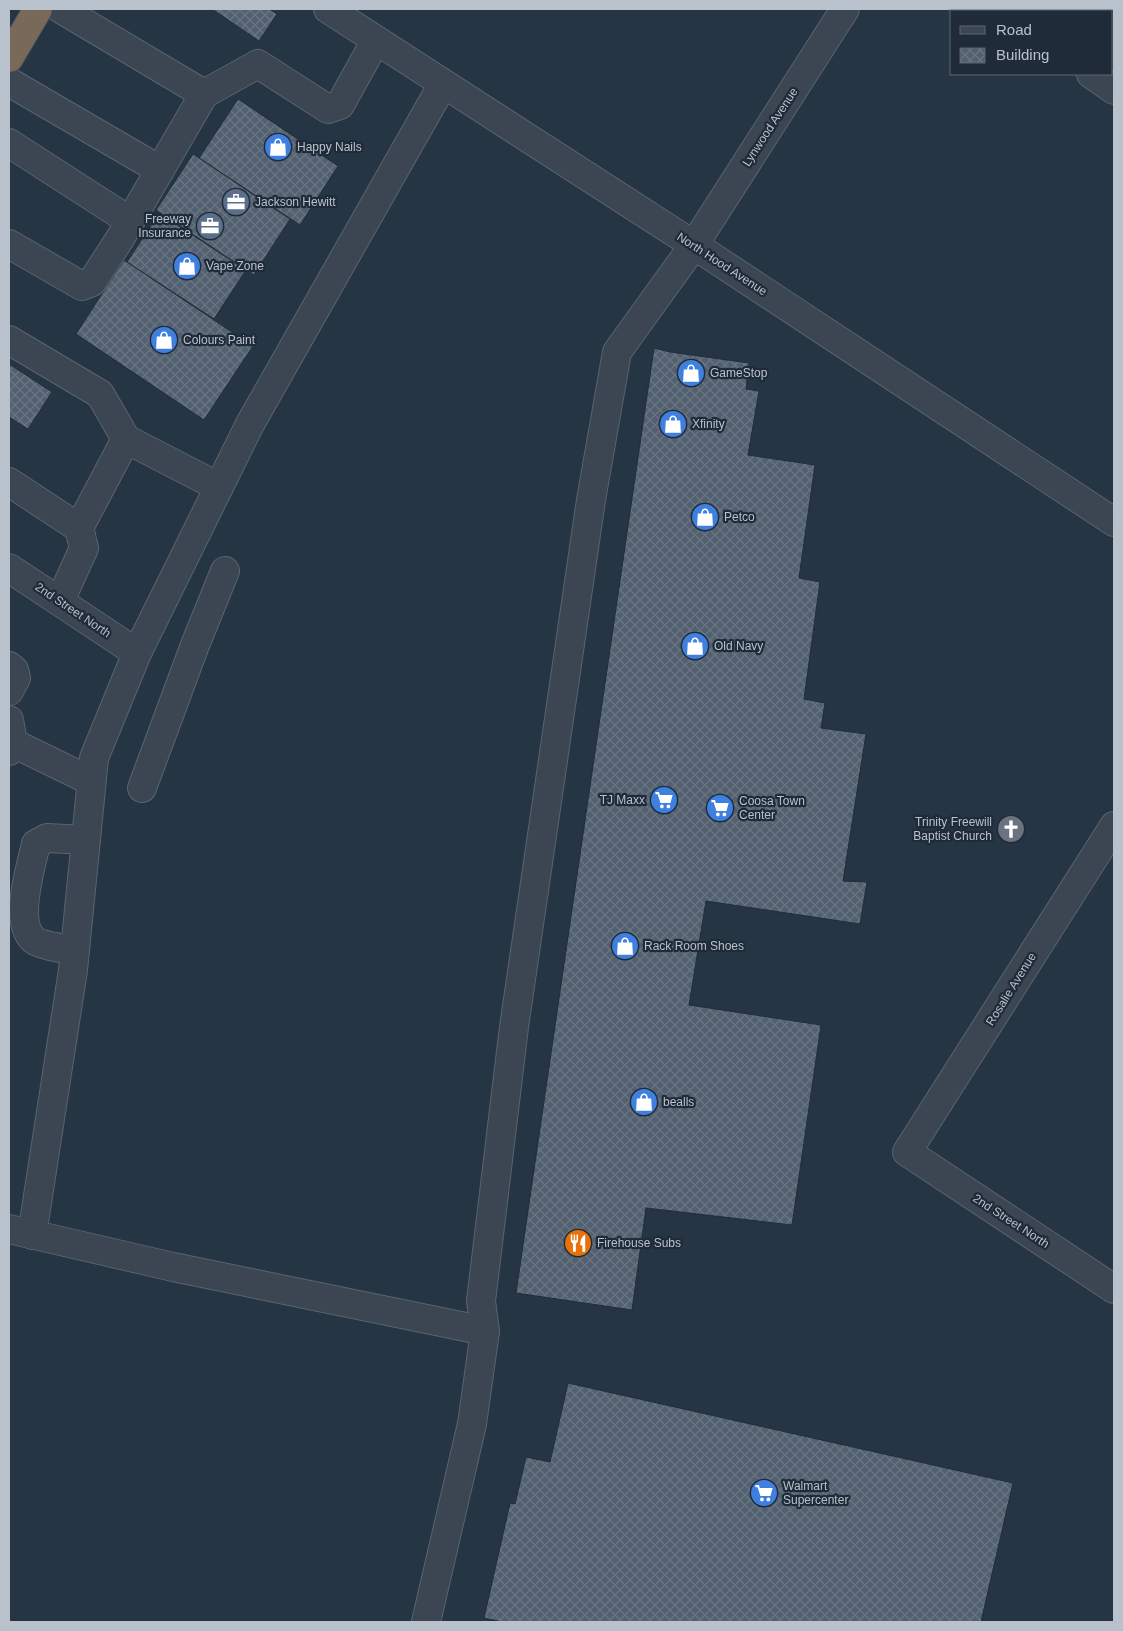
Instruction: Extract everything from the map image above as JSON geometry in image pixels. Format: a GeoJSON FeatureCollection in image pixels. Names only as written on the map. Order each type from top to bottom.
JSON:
{"type":"FeatureCollection","features":[{"type":"Feature","properties":{"kind":"highway"},"geometry":{"type":"LineString","coordinates":[[9,58],[38,9]]}},
{"type":"Feature","properties":{"kind":"street"},"geometry":{"type":"LineString","coordinates":[[60,9],[204,94]]}},
{"type":"Feature","properties":{"kind":"street","name":"North Hood Avenue"},"geometry":{"type":"LineString","coordinates":[[328,9],[694,245],[1114,522]]}},
{"type":"Feature","properties":{"kind":"street","name":"Lynwood Avenue"},"geometry":{"type":"LineString","coordinates":[[426,1622],[472,1424],[485,1331],[482,1301],[514,1027],[591,500],[618,352],[694,245],[845,9]]}},
{"type":"Feature","properties":{"kind":"street"},"geometry":{"type":"LineString","coordinates":[[9,244],[82,286],[92,282],[204,94],[258,64],[328,108],[340,106],[376,40]]}},
{"type":"Feature","properties":{"kind":"street"},"geometry":{"type":"LineString","coordinates":[[1092,75],[1114,90]]}},
{"type":"Feature","properties":{"kind":"street"},"geometry":{"type":"LineString","coordinates":[[9,82],[160,170]]}},
{"type":"Feature","properties":{"kind":"street"},"geometry":{"type":"LineString","coordinates":[[443,84],[250,424],[137,653],[94,758],[75,951],[20,1232],[183,1269],[485,1331]]}},
{"type":"Feature","properties":{"kind":"street"},"geometry":{"type":"LineString","coordinates":[[9,143],[130,221]]}},
{"type":"Feature","properties":{"kind":"street"},"geometry":{"type":"LineString","coordinates":[[9,340],[100,394],[126,439],[219,487]]}},
{"type":"Feature","properties":{"kind":"street"},"geometry":{"type":"LineString","coordinates":[[60,601],[84,548],[79,528],[126,439]]}},
{"type":"Feature","properties":{"kind":"street"},"geometry":{"type":"LineString","coordinates":[[9,482],[79,528]]}},
{"type":"Feature","properties":{"kind":"street","name":"2nd Street North"},"geometry":{"type":"LineString","coordinates":[[9,568],[137,653]]}},
{"type":"Feature","properties":{"kind":"street"},"geometry":{"type":"LineString","coordinates":[[142,788],[195,645],[226,571]]}},
{"type":"Feature","properties":{"kind":"street"},"geometry":{"type":"LineString","coordinates":[[10,738],[91,781]]}},
{"type":"Feature","properties":{"kind":"street","name":"Rosalie Avenue"},"geometry":{"type":"LineString","coordinates":[[907,1152],[1114,826]]}},
{"type":"Feature","properties":{"kind":"street"},"geometry":{"type":"LineString","coordinates":[[75,951],[35,941],[28,933],[24,920],[24,906],[36,844],[47,838],[86,840]]}},
{"type":"Feature","properties":{"kind":"street","name":"2nd Street North"},"geometry":{"type":"LineString","coordinates":[[907,1152],[1114,1289]]}},
{"type":"Feature","properties":{"kind":"building"},"geometry":{"type":"Polygon","coordinates":[[[212,9],[269,9],[277,14],[259,41],[212,9]]]}},
{"type":"Feature","properties":{"kind":"building"},"geometry":{"type":"Polygon","coordinates":[[[238,99],[338,166],[300,225],[199,158],[238,99]]]}},
{"type":"Feature","properties":{"kind":"building"},"geometry":{"type":"Polygon","coordinates":[[[193,154],[290,219],[254,275],[156,210],[193,154]]]}},
{"type":"Feature","properties":{"kind":"building","name":"Vape Zone"},"geometry":{"type":"Polygon","coordinates":[[[159,213],[246,270],[214,319],[127,262],[159,213]]]}},
{"type":"Feature","properties":{"kind":"building","name":"Colours Paint"},"geometry":{"type":"Polygon","coordinates":[[[124,260],[253,346],[204,420],[76,334],[124,260]]]}},
{"type":"Feature","properties":{"kind":"building","name":"Coosa Town Center"},"geometry":{"type":"Polygon","coordinates":[[[654,348],[749,363],[746,389],[759,391],[748,455],[815,465],[799,578],[820,582],[804,699],[825,703],[821,728],[866,734],[843,881],[867,882],[860,924],[706,901],[689,1005],[821,1025],[792,1225],[646,1208],[632,1310],[516,1293],[654,348]]]}},
{"type":"Feature","properties":{"kind":"building"},"geometry":{"type":"Polygon","coordinates":[[[9,364],[52,392],[28,429],[9,417],[9,364]]]}},
{"type":"Feature","properties":{"kind":"building","name":"Walmart Supercenter"},"geometry":{"type":"Polygon","coordinates":[[[568,1383],[1013,1483],[981,1622],[502,1622],[484,1618],[510,1503],[515,1504],[526,1457],[550,1462],[568,1383]]]}},
{"type":"Feature","properties":{"kind":"place","name":"Happy Nails"},"geometry":{"type":"Point","coordinates":[278,147]}},
{"type":"Feature","properties":{"kind":"place","name":"Jackson Hewitt"},"geometry":{"type":"Point","coordinates":[236,202]}},
{"type":"Feature","properties":{"kind":"place","name":"Freeway Insurance"},"geometry":{"type":"Point","coordinates":[210,226]}},
{"type":"Feature","properties":{"kind":"place","name":"Vape Zone"},"geometry":{"type":"Point","coordinates":[187,266]}},
{"type":"Feature","properties":{"kind":"place","name":"Colours Paint"},"geometry":{"type":"Point","coordinates":[164,340]}},
{"type":"Feature","properties":{"kind":"place","name":"GameStop"},"geometry":{"type":"Point","coordinates":[691,373]}},
{"type":"Feature","properties":{"kind":"place","name":"Xfinity"},"geometry":{"type":"Point","coordinates":[673,424]}},
{"type":"Feature","properties":{"kind":"place","name":"Petco"},"geometry":{"type":"Point","coordinates":[705,517]}},
{"type":"Feature","properties":{"kind":"place","name":"Old Navy"},"geometry":{"type":"Point","coordinates":[695,646]}},
{"type":"Feature","properties":{"kind":"place","name":"TJ Maxx"},"geometry":{"type":"Point","coordinates":[664,800]}},
{"type":"Feature","properties":{"kind":"place","name":"Coosa Town Center"},"geometry":{"type":"Point","coordinates":[720,808]}},
{"type":"Feature","properties":{"kind":"place","name":"Trinity Freewill Baptist Church"},"geometry":{"type":"Point","coordinates":[1011,829]}},
{"type":"Feature","properties":{"kind":"place","name":"Rack Room Shoes"},"geometry":{"type":"Point","coordinates":[625,946]}},
{"type":"Feature","properties":{"kind":"place","name":"bealls"},"geometry":{"type":"Point","coordinates":[644,1102]}},
{"type":"Feature","properties":{"kind":"place","name":"Firehouse Subs"},"geometry":{"type":"Point","coordinates":[578,1243]}},
{"type":"Feature","properties":{"kind":"place","name":"Walmart Supercenter"},"geometry":{"type":"Point","coordinates":[764,1493]}}]}
